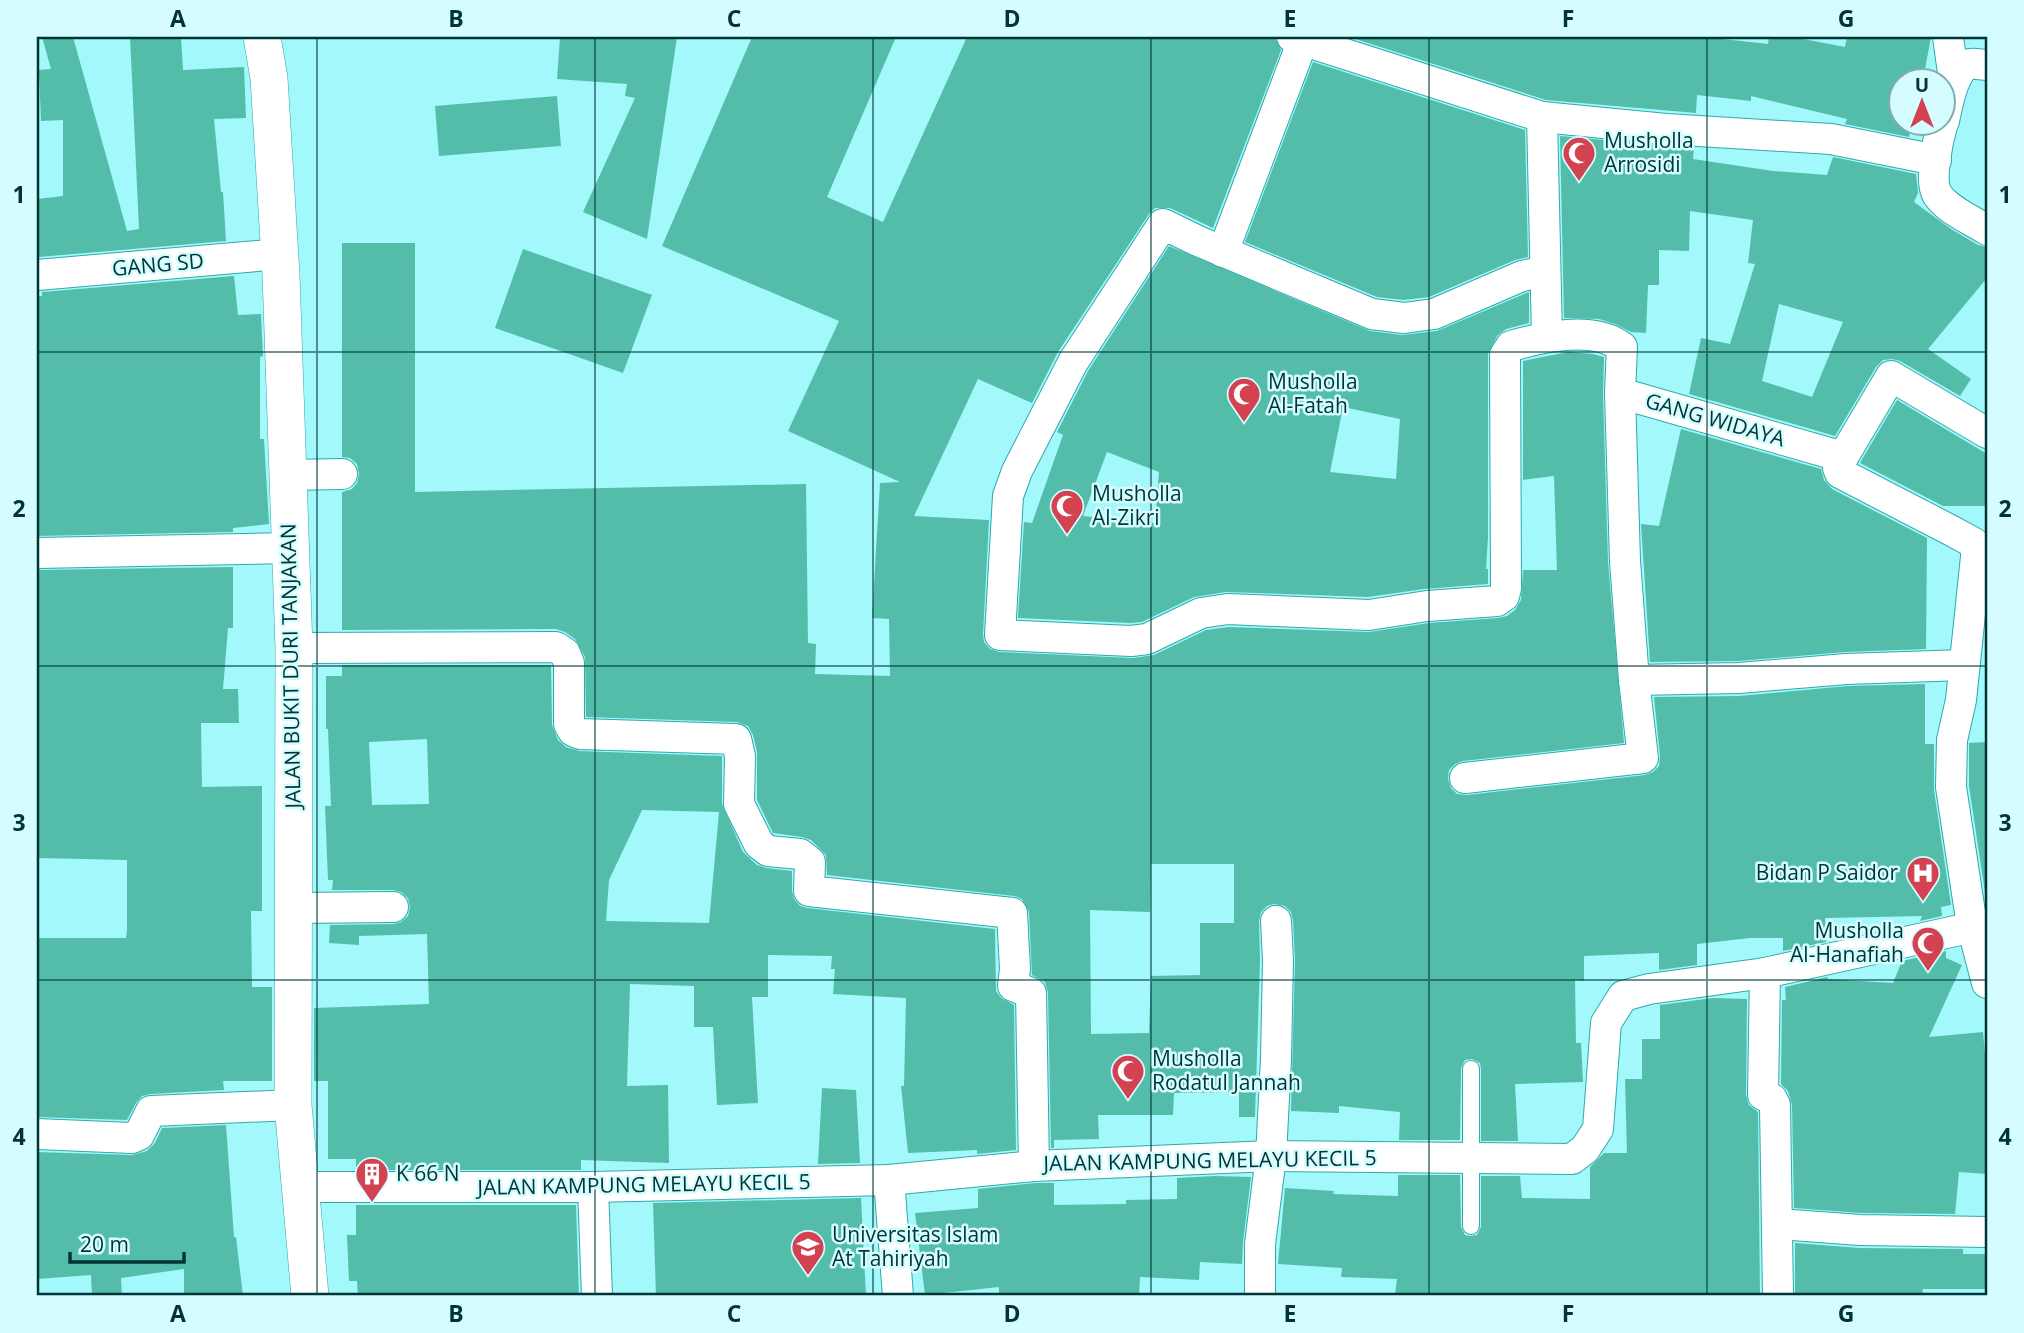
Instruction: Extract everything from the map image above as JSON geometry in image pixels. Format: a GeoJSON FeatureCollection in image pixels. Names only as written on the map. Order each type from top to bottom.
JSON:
{"type":"FeatureCollection","features":[{"type":"Feature","properties":{"kind":"street","name":"JALAN BUKIT DURI TANJAKAN"},"geometry":{"type":"LineString","coordinates":[[262,37],[269,78],[280,254],[289,475],[289,548],[294,648],[293,1105],[310,1296]]}},
{"type":"Feature","properties":{"kind":"street"},"geometry":{"type":"LineString","coordinates":[[1948,37],[1952,66]]}},
{"type":"Feature","properties":{"kind":"street"},"geometry":{"type":"LineString","coordinates":[[1545,271],[1522,276],[1434,314],[1404,318],[1372,314],[1223,252],[1297,39],[1542,117],[1831,139],[1936,160]]}},
{"type":"Feature","properties":{"kind":"street"},"geometry":{"type":"LineString","coordinates":[[1958,75],[1965,65],[1987,65]]}},
{"type":"Feature","properties":{"kind":"street"},"geometry":{"type":"LineString","coordinates":[[1542,117],[1547,336]]}},
{"type":"Feature","properties":{"kind":"street"},"geometry":{"type":"LineString","coordinates":[[1940,136],[1934,184],[1938,195],[1987,230]]}},
{"type":"Feature","properties":{"kind":"street","name":"GANG WIDAYA"},"geometry":{"type":"LineString","coordinates":[[1223,252],[1163,224],[1073,362],[1017,471],[1008,496],[1000,635],[1131,641],[1147,639],[1201,613],[1228,609],[1369,615],[1427,606],[1497,601],[1504,596],[1506,588],[1505,355],[1511,346],[1547,336],[1602,338],[1618,344],[1623,351],[1620,393],[1843,457]]}},
{"type":"Feature","properties":{"kind":"street","name":"GANG SD"},"geometry":{"type":"LineString","coordinates":[[37,275],[280,254]]}},
{"type":"Feature","properties":{"kind":"street"},"geometry":{"type":"LineString","coordinates":[[1987,433],[1891,376],[1838,468],[1840,473],[1977,547],[1981,566],[1964,665],[1961,700],[1952,740],[1951,787],[1980,925],[1987,983]]}},
{"type":"Feature","properties":{"kind":"street"},"geometry":{"type":"LineString","coordinates":[[1465,778],[1643,758],[1625,561],[1620,393]]}},
{"type":"Feature","properties":{"kind":"street"},"geometry":{"type":"LineString","coordinates":[[289,475],[342,474]]}},
{"type":"Feature","properties":{"kind":"street"},"geometry":{"type":"LineString","coordinates":[[37,553],[289,548]]}},
{"type":"Feature","properties":{"kind":"street"},"geometry":{"type":"LineString","coordinates":[[294,648],[556,647],[565,653],[569,663],[569,724],[573,731],[580,734],[736,739],[740,756],[739,804],[759,844],[768,851],[800,854],[810,862],[809,891],[1012,912],[1015,969],[1013,986],[1031,993],[1034,1166]]}},
{"type":"Feature","properties":{"kind":"street"},"geometry":{"type":"LineString","coordinates":[[1634,680],[1739,678],[1846,669],[1964,665]]}},
{"type":"Feature","properties":{"kind":"street"},"geometry":{"type":"LineString","coordinates":[[293,908],[393,907]]}},
{"type":"Feature","properties":{"kind":"street"},"geometry":{"type":"LineString","coordinates":[[1260,1296],[1261,1244],[1271,1156],[1276,1059],[1276,921]]}},
{"type":"Feature","properties":{"kind":"street","name":"JALAN KAMPUNG MELAYU KECIL 5"},"geometry":{"type":"LineString","coordinates":[[299,1187],[593,1187],[889,1180],[1034,1166],[1271,1156],[1572,1159],[1585,1149],[1598,1129],[1606,1023],[1623,996],[1649,989],[1765,973],[1980,925]]}},
{"type":"Feature","properties":{"kind":"street"},"geometry":{"type":"LineString","coordinates":[[1765,973],[1763,1094],[1772,1099],[1775,1105],[1778,1296]]}},
{"type":"Feature","properties":{"kind":"street"},"geometry":{"type":"LineString","coordinates":[[37,1134],[132,1138],[139,1135],[151,1111],[293,1105]]}},
{"type":"Feature","properties":{"kind":"street"},"geometry":{"type":"LineString","coordinates":[[889,1180],[898,1296]]}},
{"type":"Feature","properties":{"kind":"street"},"geometry":{"type":"LineString","coordinates":[[593,1187],[597,1296]]}},
{"type":"Feature","properties":{"kind":"street"},"geometry":{"type":"LineString","coordinates":[[1778,1224],[1860,1230],[1987,1232]]}},
{"type":"Feature","properties":{"kind":"lane"},"geometry":{"type":"LineString","coordinates":[[1471,1069],[1471,1226]]}},
{"type":"Feature","properties":{"kind":"building"},"geometry":{"type":"Polygon","coordinates":[[[42,37],[73,37],[127,231],[139,229],[130,37],[181,37],[183,70],[244,67],[246,118],[214,119],[226,241],[39,257],[37,199],[63,196],[63,120],[41,121],[39,70],[51,69],[42,37]]]}},
{"type":"Feature","properties":{"kind":"building"},"geometry":{"type":"Polygon","coordinates":[[[560,37],[677,37],[647,239],[583,212],[635,98],[625,96],[627,84],[557,79],[560,37]]]}},
{"type":"Feature","properties":{"kind":"building"},"geometry":{"type":"Polygon","coordinates":[[[752,37],[896,37],[827,197],[883,222],[967,37],[1275,37],[1281,50],[1213,228],[1170,208],[1155,208],[1058,352],[1032,403],[978,379],[914,516],[989,520],[984,642],[990,649],[999,652],[1133,658],[1154,655],[1206,630],[1229,627],[1369,632],[1507,616],[1521,600],[1523,570],[1557,570],[1554,476],[1523,480],[1523,361],[1568,352],[1593,354],[1604,357],[1608,562],[1624,743],[1463,761],[1449,770],[1451,788],[1457,794],[1467,795],[1653,772],[1659,766],[1660,756],[1654,697],[1739,696],[1847,686],[1925,684],[1925,744],[1934,744],[1934,790],[1951,905],[1941,907],[1942,916],[1920,921],[1922,916],[1825,918],[1826,942],[1783,951],[1783,938],[1750,938],[1697,944],[1697,965],[1659,970],[1659,953],[1584,956],[1584,981],[1575,980],[1576,1043],[1581,1043],[1583,1082],[1515,1084],[1518,1141],[1481,1141],[1481,1069],[1480,1063],[1472,1059],[1465,1060],[1461,1068],[1460,1140],[1399,1140],[1400,1112],[1339,1106],[1339,1113],[1291,1111],[1295,960],[1293,920],[1291,912],[1285,906],[1274,904],[1261,912],[1259,921],[1255,1117],[1239,1117],[1239,1092],[1174,1093],[1173,1115],[1098,1115],[1099,1139],[1054,1140],[1054,1148],[1051,1148],[1048,993],[1045,982],[1032,975],[1029,912],[1022,899],[827,875],[826,855],[811,840],[773,833],[757,800],[757,752],[748,726],[737,722],[586,717],[585,657],[575,639],[565,632],[556,629],[342,630],[342,492],[352,489],[359,474],[357,464],[350,458],[342,457],[342,243],[415,243],[415,492],[806,484],[808,643],[816,644],[815,674],[890,676],[889,619],[872,618],[880,483],[900,482],[788,431],[839,321],[662,246],[752,37]],[[1151,864],[1150,912],[1090,910],[1091,1034],[1149,1033],[1151,976],[1200,975],[1200,923],[1234,923],[1234,864],[1151,864]]]}},
{"type":"Feature","properties":{"kind":"building"},"geometry":{"type":"Polygon","coordinates":[[[1349,37],[1705,37],[1768,44],[1769,37],[1793,37],[1845,47],[1847,37],[1931,37],[1926,66],[1888,66],[1888,133],[1845,124],[1847,119],[1751,96],[1751,101],[1697,95],[1696,113],[1546,100],[1349,37]]]}},
{"type":"Feature","properties":{"kind":"building"},"geometry":{"type":"Polygon","coordinates":[[[1313,62],[1525,130],[1528,257],[1429,297],[1404,300],[1377,297],[1245,242],[1313,62]]]}},
{"type":"Feature","properties":{"kind":"building"},"geometry":{"type":"Polygon","coordinates":[[[557,96],[561,146],[439,156],[435,106],[557,96]]]}},
{"type":"Feature","properties":{"kind":"building"},"geometry":{"type":"Polygon","coordinates":[[[1560,136],[1694,148],[1693,159],[1773,171],[1827,175],[1833,157],[1916,174],[1918,193],[1914,202],[1951,229],[1978,245],[1987,247],[1987,278],[1928,349],[1971,379],[1960,396],[1900,361],[1883,360],[1876,367],[1835,436],[1689,394],[1701,338],[1730,344],[1755,264],[1748,263],[1753,220],[1690,211],[1689,251],[1659,250],[1659,285],[1648,285],[1646,333],[1631,332],[1599,319],[1564,318],[1560,136]],[[1779,304],[1762,381],[1812,397],[1843,322],[1779,304]]]}},
{"type":"Feature","properties":{"kind":"building"},"geometry":{"type":"Polygon","coordinates":[[[1169,246],[1370,331],[1402,335],[1437,331],[1529,292],[1529,323],[1506,329],[1497,336],[1488,354],[1488,584],[1368,597],[1226,592],[1194,597],[1142,622],[1130,623],[1018,618],[1024,522],[1032,523],[1063,435],[1057,432],[1088,371],[1169,246]],[[1343,407],[1330,472],[1396,479],[1400,419],[1343,407]],[[1107,452],[1083,516],[1155,523],[1159,472],[1107,452]]]}},
{"type":"Feature","properties":{"kind":"building"},"geometry":{"type":"Polygon","coordinates":[[[523,249],[652,295],[623,373],[495,328],[523,249]]]}},
{"type":"Feature","properties":{"kind":"building"},"geometry":{"type":"Polygon","coordinates":[[[234,276],[238,315],[261,314],[263,356],[260,357],[260,439],[264,439],[269,524],[233,528],[233,532],[37,536],[37,296],[42,296],[42,292],[234,276]]]}},
{"type":"Feature","properties":{"kind":"building"},"geometry":{"type":"Polygon","coordinates":[[[1897,400],[1987,454],[1987,506],[1943,506],[1860,463],[1897,400]]]}},
{"type":"Feature","properties":{"kind":"building"},"geometry":{"type":"Polygon","coordinates":[[[1681,429],[1821,469],[1824,480],[1832,489],[1927,538],[1926,649],[1845,652],[1738,661],[1650,662],[1641,524],[1659,526],[1681,429]]]}},
{"type":"Feature","properties":{"kind":"building"},"geometry":{"type":"Polygon","coordinates":[[[233,567],[233,628],[228,628],[223,689],[238,689],[239,723],[201,723],[202,787],[262,786],[262,911],[251,911],[252,987],[272,987],[272,1081],[223,1081],[224,1090],[142,1096],[127,1120],[37,1117],[37,938],[126,938],[127,860],[37,858],[37,570],[233,567]]]}},
{"type":"Feature","properties":{"kind":"building"},"geometry":{"type":"Polygon","coordinates":[[[342,665],[551,665],[552,725],[558,740],[566,747],[579,751],[722,756],[722,804],[743,852],[757,865],[792,871],[792,891],[800,906],[995,929],[996,991],[1001,998],[1014,1005],[1016,1150],[977,1154],[977,1150],[908,1153],[901,1086],[904,1086],[906,998],[833,994],[835,969],[831,969],[832,956],[768,955],[768,997],[752,997],[758,1103],[717,1105],[713,1027],[694,1027],[694,986],[630,984],[627,1086],[668,1085],[669,1163],[581,1160],[581,1170],[356,1170],[356,1159],[328,1159],[328,1081],[314,1081],[314,1008],[429,1004],[427,934],[359,936],[359,945],[329,943],[330,925],[394,924],[408,916],[410,907],[408,898],[401,892],[332,890],[333,880],[328,880],[325,806],[331,806],[326,676],[342,676],[342,665]],[[427,739],[369,742],[372,805],[429,804],[427,739]],[[642,810],[609,880],[606,921],[709,923],[719,812],[642,810]]]}},
{"type":"Feature","properties":{"kind":"building"},"geometry":{"type":"Polygon","coordinates":[[[1987,742],[1986,899],[1969,786],[1969,743],[1987,742]]]}},
{"type":"Feature","properties":{"kind":"building"},"geometry":{"type":"Polygon","coordinates":[[[1946,951],[1946,958],[1962,965],[1929,1037],[1983,1032],[1987,1077],[1987,1174],[1959,1172],[1955,1214],[1861,1213],[1794,1208],[1792,1105],[1788,1091],[1781,1084],[1782,1000],[1786,1000],[1785,987],[1827,977],[1893,983],[1902,961],[1946,951]]]}},
{"type":"Feature","properties":{"kind":"building"},"geometry":{"type":"Polygon","coordinates":[[[1713,998],[1747,999],[1746,1095],[1749,1105],[1758,1112],[1760,1296],[1395,1296],[1397,1279],[1341,1277],[1342,1268],[1278,1264],[1285,1188],[1334,1191],[1333,1194],[1398,1196],[1398,1175],[1460,1175],[1461,1227],[1465,1235],[1470,1236],[1477,1235],[1481,1227],[1481,1176],[1520,1176],[1522,1198],[1590,1199],[1590,1167],[1604,1153],[1627,1153],[1625,1079],[1642,1079],[1642,1039],[1660,1039],[1660,1005],[1713,998]]]}},
{"type":"Feature","properties":{"kind":"building"},"geometry":{"type":"Polygon","coordinates":[[[822,1088],[856,1090],[860,1163],[818,1164],[822,1088]]]}},
{"type":"Feature","properties":{"kind":"building"},"geometry":{"type":"Polygon","coordinates":[[[226,1125],[234,1237],[243,1296],[184,1296],[184,1269],[121,1278],[122,1296],[92,1296],[91,1275],[37,1279],[37,1152],[132,1155],[147,1151],[155,1143],[162,1128],[226,1125]]]}},
{"type":"Feature","properties":{"kind":"building"},"geometry":{"type":"Polygon","coordinates":[[[1251,1177],[1242,1264],[1200,1262],[1199,1280],[1140,1277],[1139,1296],[999,1296],[999,1287],[925,1295],[915,1213],[978,1208],[978,1189],[1035,1183],[1054,1183],[1054,1205],[1126,1204],[1126,1200],[1177,1199],[1177,1178],[1251,1177]]]}},
{"type":"Feature","properties":{"kind":"building"},"geometry":{"type":"Polygon","coordinates":[[[861,1198],[866,1296],[656,1296],[653,1203],[861,1198]]]}},
{"type":"Feature","properties":{"kind":"building"},"geometry":{"type":"Polygon","coordinates":[[[356,1205],[576,1205],[579,1296],[358,1296],[357,1281],[349,1281],[347,1235],[356,1235],[356,1205]]]}},
{"type":"Feature","properties":{"kind":"building"},"geometry":{"type":"Polygon","coordinates":[[[1795,1243],[1860,1248],[1963,1249],[1963,1254],[1987,1254],[1987,1289],[1923,1289],[1922,1296],[1795,1296],[1795,1243]]]}},
{"type":"Feature","properties":{"kind":"place","name":"Musholla Arrosidi"},"geometry":{"type":"Point","coordinates":[1579,183]}},
{"type":"Feature","properties":{"kind":"place","name":"Musholla Al-Fatah"},"geometry":{"type":"Point","coordinates":[1244,424]}},
{"type":"Feature","properties":{"kind":"place","name":"Musholla Al-Zikri"},"geometry":{"type":"Point","coordinates":[1067,536]}},
{"type":"Feature","properties":{"kind":"place","name":"Bidan P Saidor"},"geometry":{"type":"Point","coordinates":[1923,903]}},
{"type":"Feature","properties":{"kind":"place","name":"Musholla Al-Hanafiah"},"geometry":{"type":"Point","coordinates":[1928,973]}},
{"type":"Feature","properties":{"kind":"place","name":"Musholla Rodatul Jannah"},"geometry":{"type":"Point","coordinates":[1128,1101]}},
{"type":"Feature","properties":{"kind":"place","name":"K 66 N"},"geometry":{"type":"Point","coordinates":[372,1204]}},
{"type":"Feature","properties":{"kind":"place","name":"Universitas Islam At Tahiriyah"},"geometry":{"type":"Point","coordinates":[808,1277]}}]}
